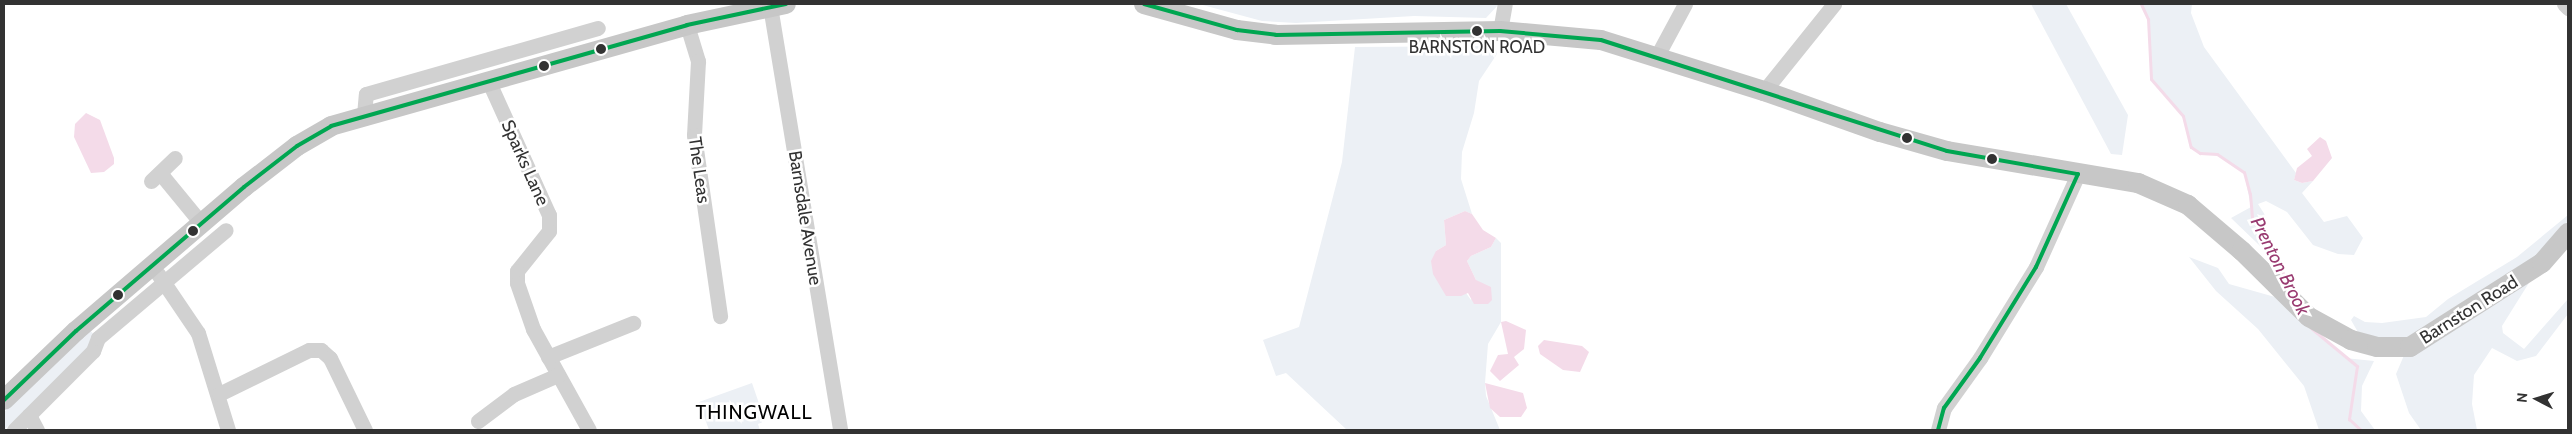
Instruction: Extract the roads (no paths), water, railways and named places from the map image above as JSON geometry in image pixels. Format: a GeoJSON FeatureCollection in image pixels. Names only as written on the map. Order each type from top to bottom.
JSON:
{"type":"FeatureCollection","features":[{"type":"Feature","properties":{"kind":"main road","name":"Barnston Road"},"geometry":{"type":"LineString","coordinates":[[1144,4],[1237,30],[1276,35],[1500,31],[1601,40],[1764,91],[1880,132],[1947,151],[2138,183],[2188,205],[2309,318],[2351,340],[2378,347],[2410,347],[2542,262],[2568,232]]}},
{"type":"Feature","properties":{"kind":"main road"},"geometry":{"type":"LineString","coordinates":[[4,400],[152,265],[201,223],[296,146],[331,126],[364,115],[687,25],[778,5]]}},
{"type":"Feature","properties":{"kind":"street"},"geometry":{"type":"LineString","coordinates":[[1500,31],[1506,4]]}},
{"type":"Feature","properties":{"kind":"street"},"geometry":{"type":"LineString","coordinates":[[1657,56],[1686,4]]}},
{"type":"Feature","properties":{"kind":"street"},"geometry":{"type":"LineString","coordinates":[[1764,91],[1834,4]]}},
{"type":"Feature","properties":{"kind":"street"},"geometry":{"type":"LineString","coordinates":[[2564,4],[2568,8]]}},
{"type":"Feature","properties":{"kind":"street","name":"Barnsdale Avenue"},"geometry":{"type":"LineString","coordinates":[[778,5],[840,430]]}},
{"type":"Feature","properties":{"kind":"street","name":"The Leas"},"geometry":{"type":"LineString","coordinates":[[687,25],[698,61],[694,135],[720,316]]}},
{"type":"Feature","properties":{"kind":"street"},"geometry":{"type":"LineString","coordinates":[[364,115],[366,94],[598,28]]}},
{"type":"Feature","properties":{"kind":"street","name":"Sparks Lane"},"geometry":{"type":"LineString","coordinates":[[488,80],[549,215],[549,231],[517,271],[517,280],[533,328],[589,430]]}},
{"type":"Feature","properties":{"kind":"street"},"geometry":{"type":"LineString","coordinates":[[175,158],[155,177],[201,223]]}},
{"type":"Feature","properties":{"kind":"street"},"geometry":{"type":"LineString","coordinates":[[1938,430],[1944,408],[1980,358],[2036,267],[2078,174]]}},
{"type":"Feature","properties":{"kind":"street"},"geometry":{"type":"LineString","coordinates":[[14,430],[93,351],[98,338],[226,230]]}},
{"type":"Feature","properties":{"kind":"street"},"geometry":{"type":"LineString","coordinates":[[152,265],[198,332],[220,394],[228,430]]}},
{"type":"Feature","properties":{"kind":"street"},"geometry":{"type":"LineString","coordinates":[[548,357],[634,323]]}},
{"type":"Feature","properties":{"kind":"street"},"geometry":{"type":"LineString","coordinates":[[220,394],[309,350],[321,350],[330,358],[365,430]]}},
{"type":"Feature","properties":{"kind":"street"},"geometry":{"type":"LineString","coordinates":[[478,421],[514,394],[558,375]]}},
{"type":"Feature","properties":{"kind":"street"},"geometry":{"type":"LineString","coordinates":[[29,415],[37,430]]}},
{"type":"Feature","properties":{"kind":"waterway","name":"Prenton Brook"},"geometry":{"type":"LineString","coordinates":[[2141,4],[2148,19],[2151,79],[2183,116],[2191,147],[2200,153],[2217,154],[2244,172],[2250,194],[2252,218],[2292,289]]}},
{"type":"Feature","properties":{"kind":"waterway","name":"Prenton Brook"},"geometry":{"type":"LineString","coordinates":[[2311,328],[2357,366],[2349,419],[2361,430]]}},
{"type":"Feature","properties":{"kind":"place","name":"BARNSTON ROAD"},"geometry":{"type":"Point","coordinates":[1477,31]}},
{"type":"Feature","properties":{"kind":"district","name":"THINGWALL"},"geometry":{"type":"Point","coordinates":[754,412]}}]}
